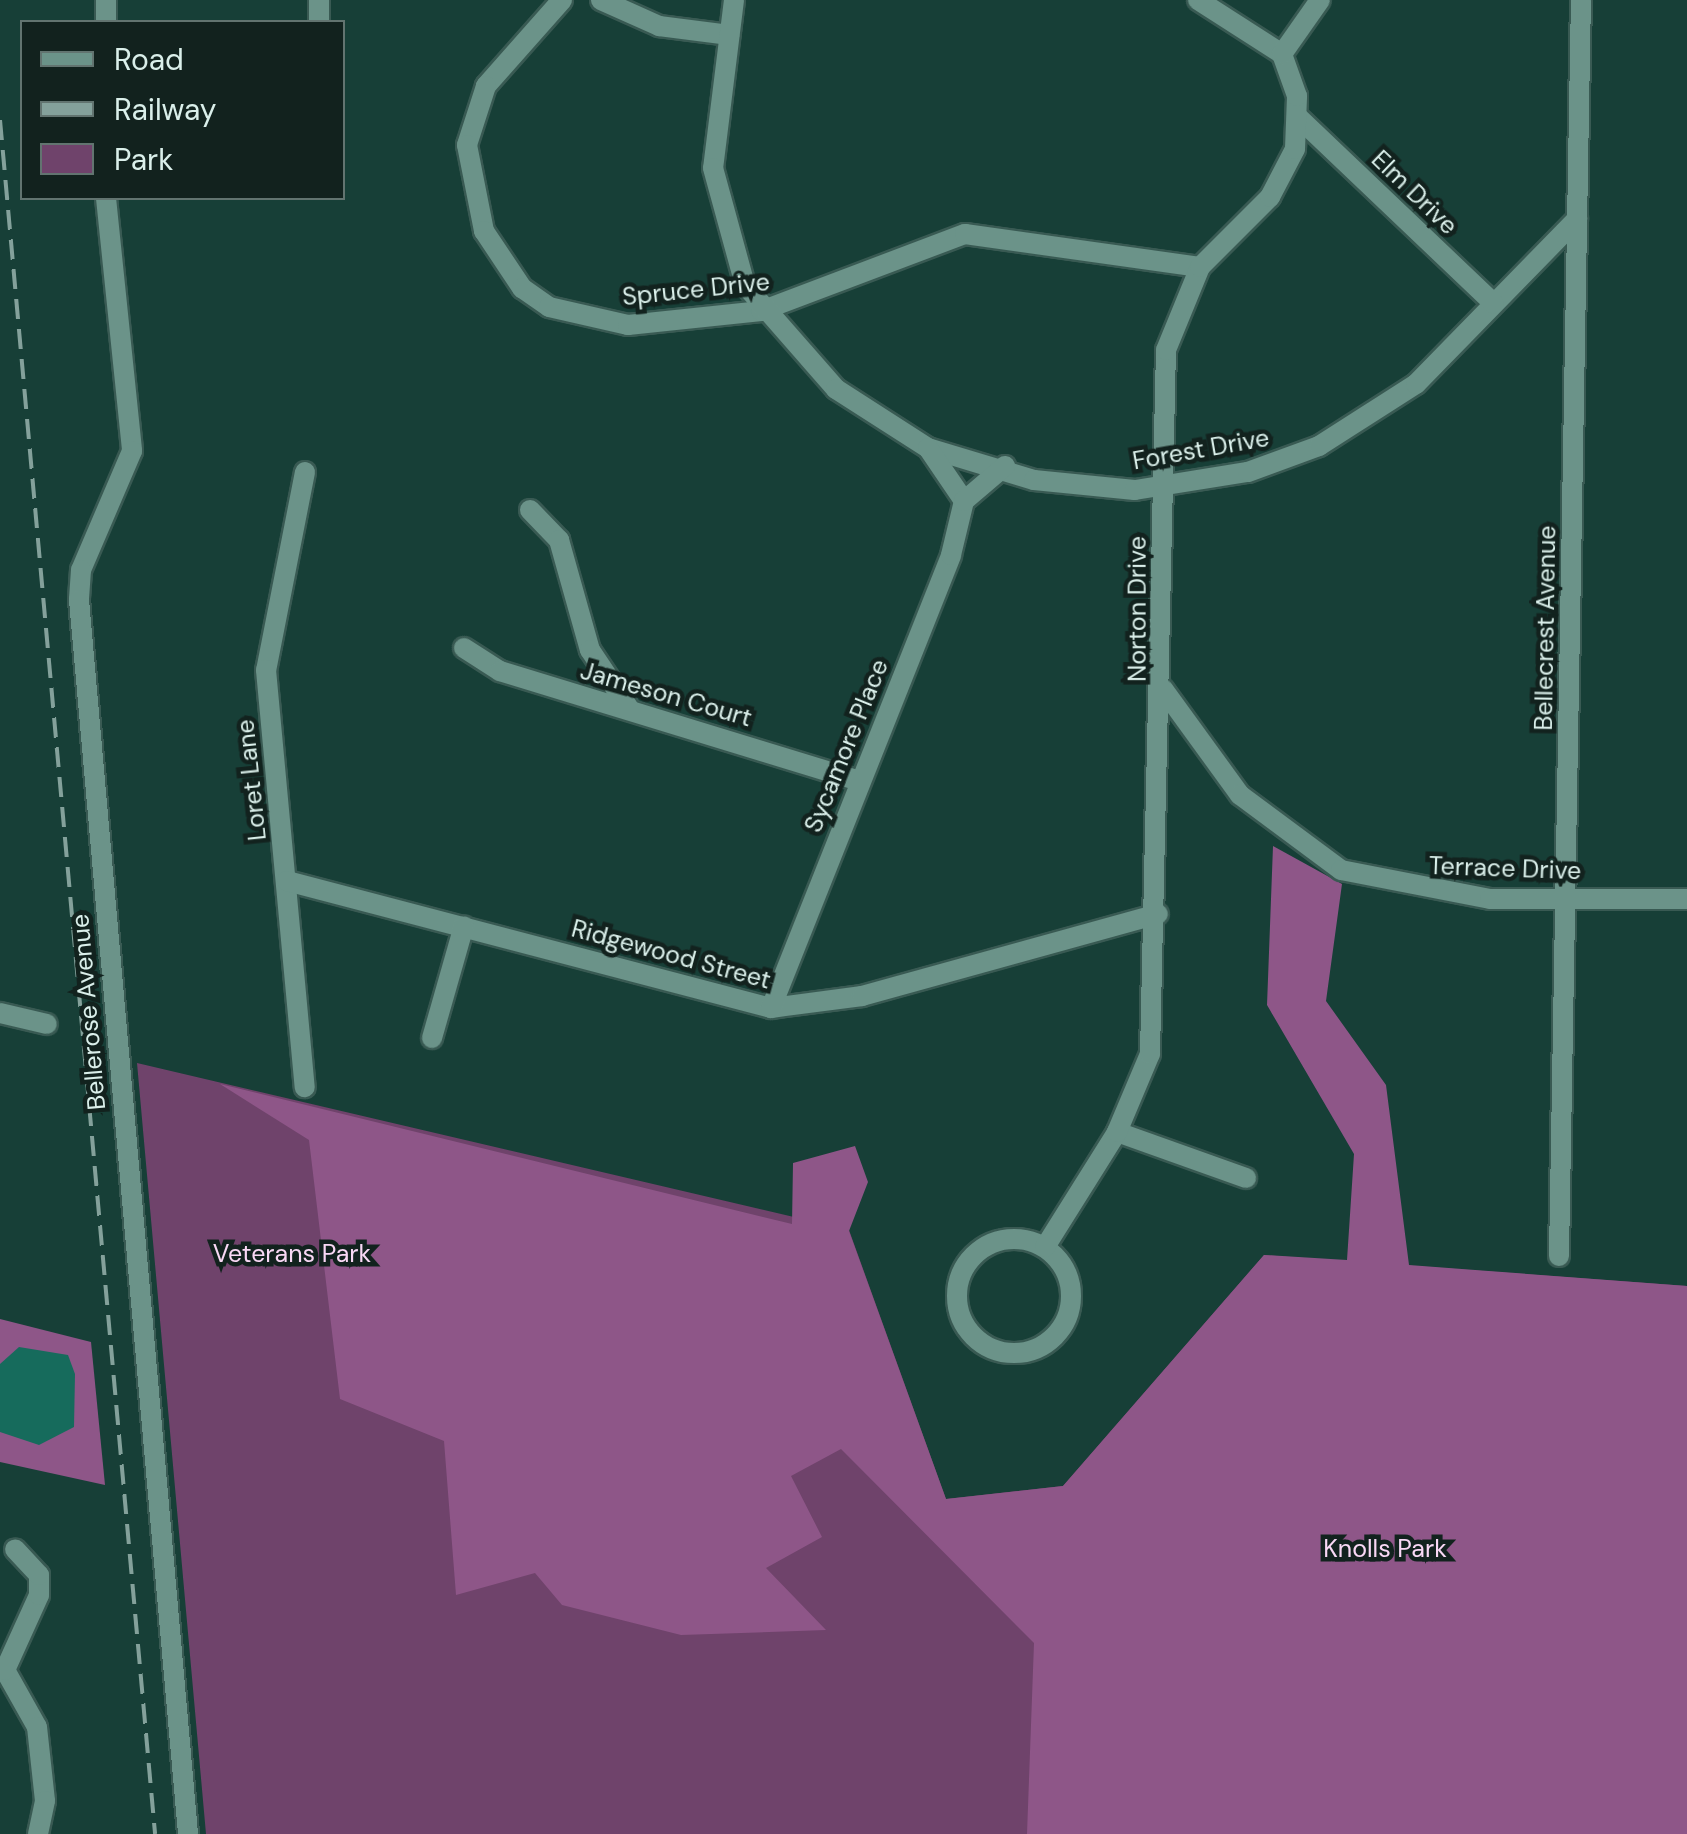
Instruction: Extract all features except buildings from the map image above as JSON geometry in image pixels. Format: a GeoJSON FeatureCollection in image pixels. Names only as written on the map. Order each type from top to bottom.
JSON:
{"type":"FeatureCollection","features":[{"type":"Feature","properties":{"kind":"street","name":"Spruce Drive"},"geometry":{"type":"LineString","coordinates":[[562,0],[486,86],[468,145],[472,199],[498,260],[549,307],[583,320],[628,325],[762,311],[965,234],[1200,266]]}},
{"type":"Feature","properties":{"kind":"street"},"geometry":{"type":"LineString","coordinates":[[600,0],[660,26],[729,35]]}},
{"type":"Feature","properties":{"kind":"street","name":"Forest Drive"},"geometry":{"type":"LineString","coordinates":[[734,0],[713,168],[734,258],[762,311],[836,389],[928,448],[1004,466],[1034,480],[1162,486],[1248,472],[1344,434],[1416,384],[1577,219]]}},
{"type":"Feature","properties":{"kind":"street"},"geometry":{"type":"LineString","coordinates":[[1198,0],[1282,54],[1320,0]]}},
{"type":"Feature","properties":{"kind":"street","name":"Bellecrest Avenue"},"geometry":{"type":"LineString","coordinates":[[1560,1256],[1581,0]]}},
{"type":"Feature","properties":{"kind":"street","name":"Norton Drive"},"geometry":{"type":"LineString","coordinates":[[1045,1247],[1117,1132],[1150,1054],[1158,914],[1166,350],[1200,266],[1270,197],[1295,150],[1298,118],[1282,54]]}},
{"type":"Feature","properties":{"kind":"street","name":"Elm Drive"},"geometry":{"type":"LineString","coordinates":[[1298,118],[1494,304]]}},
{"type":"Feature","properties":{"kind":"street","name":"Bellerose Avenue"},"geometry":{"type":"LineString","coordinates":[[106,200],[132,451],[81,570],[78,600],[188,1834]]}},
{"type":"Feature","properties":{"kind":"street"},"geometry":{"type":"LineString","coordinates":[[928,448],[964,501],[1004,466]]}},
{"type":"Feature","properties":{"kind":"street","name":"Loret Lane"},"geometry":{"type":"LineString","coordinates":[[304,472],[267,641],[306,1087]]}},
{"type":"Feature","properties":{"kind":"street","name":"Sycamore Place"},"geometry":{"type":"LineString","coordinates":[[772,1008],[951,555],[964,501]]}},
{"type":"Feature","properties":{"kind":"street"},"geometry":{"type":"LineString","coordinates":[[530,510],[559,540],[590,650],[630,710]]}},
{"type":"Feature","properties":{"kind":"street","name":"Jameson Court"},"geometry":{"type":"LineString","coordinates":[[464,648],[500,671],[859,780]]}},
{"type":"Feature","properties":{"kind":"street","name":"Terrace Drive"},"geometry":{"type":"LineString","coordinates":[[1163,689],[1240,795],[1341,870],[1441,895],[1687,899]]}},
{"type":"Feature","properties":{"kind":"street","name":"Ridgewood Street"},"geometry":{"type":"LineString","coordinates":[[287,882],[772,1008],[862,996],[1158,914]]}},
{"type":"Feature","properties":{"kind":"street"},"geometry":{"type":"LineString","coordinates":[[432,1038],[464,926]]}},
{"type":"Feature","properties":{"kind":"street"},"geometry":{"type":"LineString","coordinates":[[0,1013],[47,1024]]}},
{"type":"Feature","properties":{"kind":"street"},"geometry":{"type":"LineString","coordinates":[[1117,1132],[1246,1178]]}},
{"type":"Feature","properties":{"kind":"street"},"geometry":{"type":"LineString","coordinates":[[992,1242],[1045,1247],[1069,1278],[1068,1318],[1042,1347],[984,1346],[961,1318],[965,1266],[992,1242]]}},
{"type":"Feature","properties":{"kind":"street"},"geometry":{"type":"LineString","coordinates":[[15,1549],[39,1574],[39,1595],[2,1669],[36,1727],[45,1801],[38,1834]]}},
{"type":"Feature","properties":{"kind":"green space","name":"Knolls Park"},"geometry":{"type":"Polygon","coordinates":[[[1273,846],[1342,884],[1326,1001],[1386,1085],[1409,1265],[1687,1286],[1687,1834],[1027,1834],[1034,1643],[841,1449],[791,1476],[822,1537],[766,1568],[826,1630],[681,1635],[562,1605],[535,1573],[456,1595],[444,1441],[340,1399],[309,1140],[220,1084],[792,1224],[793,1163],[855,1146],[868,1182],[849,1231],[946,1499],[1063,1486],[1264,1255],[1347,1260],[1354,1154],[1267,1005],[1273,846]]]}},
{"type":"Feature","properties":{"kind":"green space","name":"Knolls Park"},"geometry":{"type":"Polygon","coordinates":[[[137,1063],[849,1230],[946,1499],[1063,1486],[1264,1255],[1687,1286],[1687,1834],[206,1834],[137,1063]]]}},
{"type":"Feature","properties":{"kind":"green space"},"geometry":{"type":"Polygon","coordinates":[[[0,1319],[91,1342],[105,1485],[0,1462],[0,1319]]]}},
{"type":"Feature","properties":{"kind":"shaded area"},"geometry":{"type":"Polygon","coordinates":[[[19,1347],[68,1355],[75,1374],[74,1427],[39,1445],[0,1432],[0,1364],[19,1347]]]}},
{"type":"Feature","properties":{"kind":"railway"},"geometry":{"type":"LineString","coordinates":[[0,120],[155,1834]]}},
{"type":"Feature","properties":{"kind":"park label","name":"Veterans Park"},"geometry":{"type":"Point","coordinates":[292,1254]}}]}
